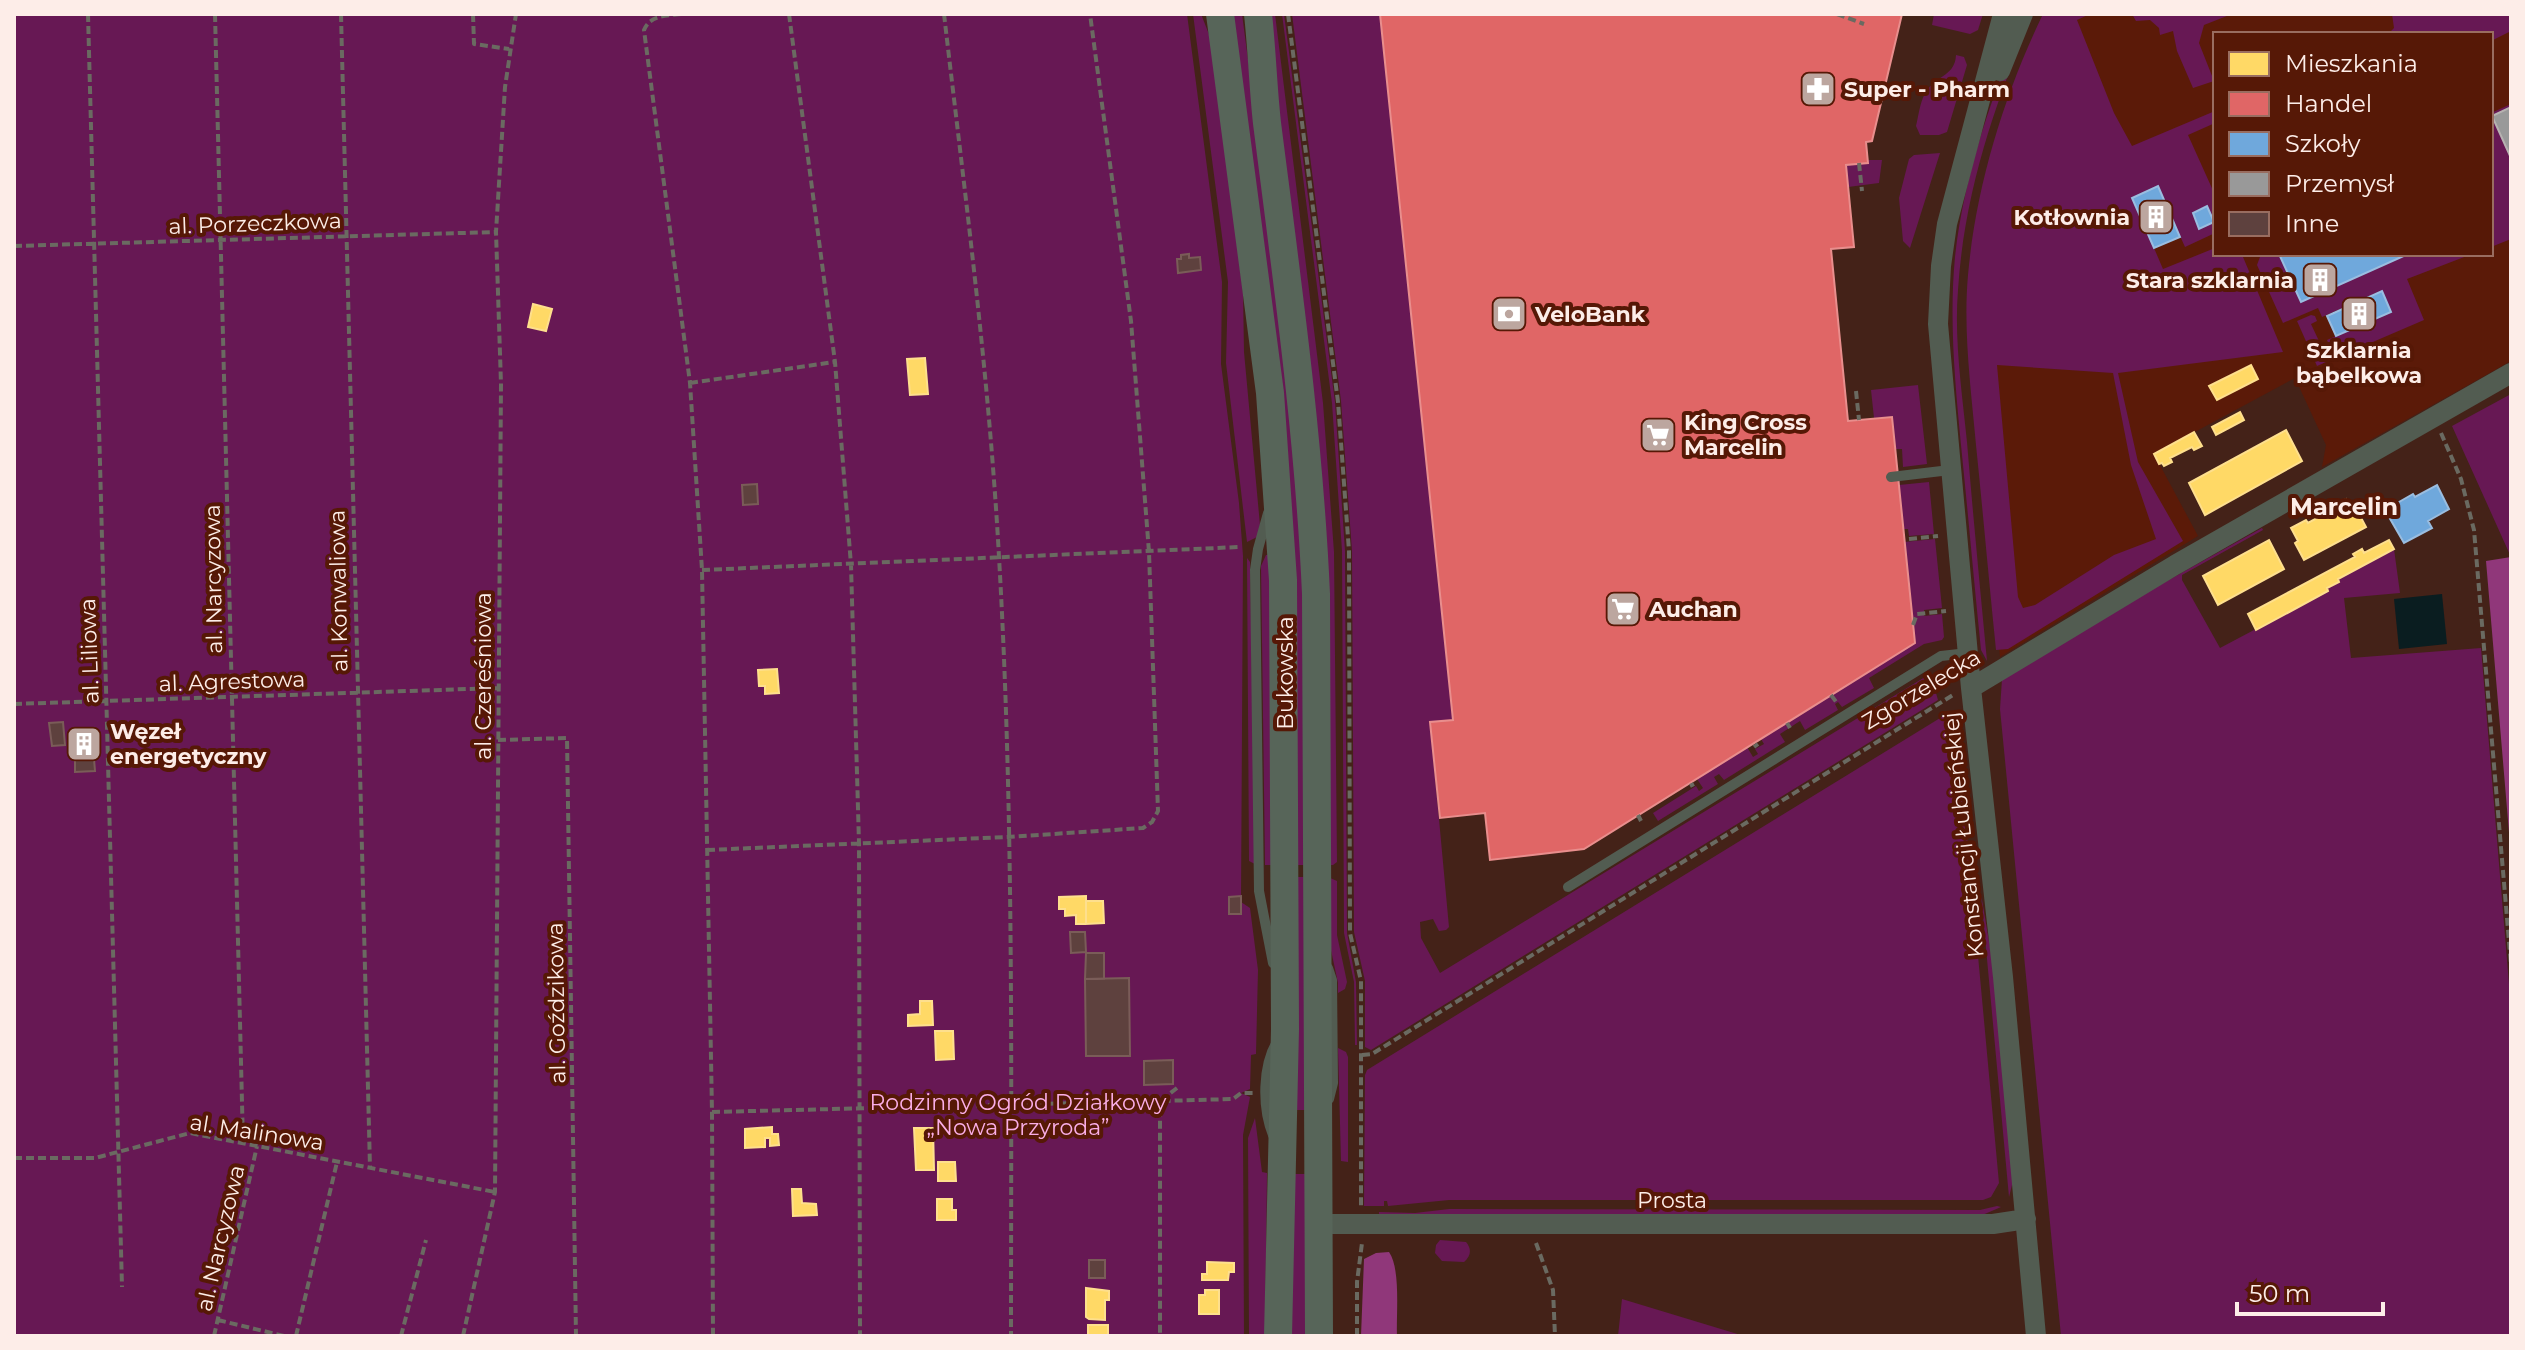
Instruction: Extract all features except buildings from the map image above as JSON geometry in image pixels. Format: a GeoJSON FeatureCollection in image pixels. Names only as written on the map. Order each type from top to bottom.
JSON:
{"type":"FeatureCollection","features":[{"type":"Feature","properties":{"kind":"main road","name":"Bukowska"},"geometry":{"type":"LineString","coordinates":[[1220,14],[1278,477],[1285,655],[1285,1029],[1278,1336]]}},
{"type":"Feature","properties":{"kind":"main road","name":"Bukowska"},"geometry":{"type":"LineString","coordinates":[[1258,14],[1266,117],[1306,436],[1313,523],[1319,1336]]}},
{"type":"Feature","properties":{"kind":"street","name":"Konstancji Łubieńskiej"},"geometry":{"type":"LineString","coordinates":[[2003,14],[1947,224],[1938,324],[2036,1336]]}},
{"type":"Feature","properties":{"kind":"street","name":"Konstancji Łubieńskiej"},"geometry":{"type":"LineString","coordinates":[[1971,141],[2023,14]]}},
{"type":"Feature","properties":{"kind":"street","name":"Zgorzelecka"},"geometry":{"type":"LineString","coordinates":[[1971,688],[2175,565],[2511,373]]}},
{"type":"Feature","properties":{"kind":"street","name":"Prosta"},"geometry":{"type":"LineString","coordinates":[[1318,1224],[1993,1224],[2026,1219]]}},
{"type":"Feature","properties":{"kind":"lane"},"geometry":{"type":"LineString","coordinates":[[1891,477],[1950,470]]}},
{"type":"Feature","properties":{"kind":"lane"},"geometry":{"type":"LineString","coordinates":[[1568,887],[1941,656],[1968,653]]}},
{"type":"Feature","properties":{"kind":"path","name":"al. Liliowa"},"geometry":{"type":"LineString","coordinates":[[88,14],[122,1287]]}},
{"type":"Feature","properties":{"kind":"path","name":"al. Narcyzowa"},"geometry":{"type":"LineString","coordinates":[[215,14],[243,1143]]}},
{"type":"Feature","properties":{"kind":"path","name":"al. Konwaliowa"},"geometry":{"type":"LineString","coordinates":[[341,14],[370,1168]]}},
{"type":"Feature","properties":{"kind":"path"},"geometry":{"type":"LineString","coordinates":[[473,14],[474,44],[509,49]]}},
{"type":"Feature","properties":{"kind":"path","name":"al. Czereśniowa"},"geometry":{"type":"LineString","coordinates":[[463,1336],[495,1192],[501,384],[496,232],[509,49],[516,14]]}},
{"type":"Feature","properties":{"kind":"path"},"geometry":{"type":"LineString","coordinates":[[681,14],[654,18],[647,22],[644,30],[690,383],[702,570],[713,1336]]}},
{"type":"Feature","properties":{"kind":"path"},"geometry":{"type":"LineString","coordinates":[[789,14],[835,362],[851,565],[859,843],[860,1336]]}},
{"type":"Feature","properties":{"kind":"path"},"geometry":{"type":"LineString","coordinates":[[944,14],[983,342],[999,557],[1008,837],[1011,1336]]}},
{"type":"Feature","properties":{"kind":"path"},"geometry":{"type":"LineString","coordinates":[[707,850],[1143,828],[1152,822],[1158,811],[1149,552],[1131,321],[1090,14]]}},
{"type":"Feature","properties":{"kind":"path"},"geometry":{"type":"LineString","coordinates":[[1837,14],[1864,24]]}},
{"type":"Feature","properties":{"kind":"path"},"geometry":{"type":"LineString","coordinates":[[1859,163],[1862,191]]}},
{"type":"Feature","properties":{"kind":"path","name":"al. Porzeczkowa"},"geometry":{"type":"LineString","coordinates":[[14,246],[496,232]]}},
{"type":"Feature","properties":{"kind":"path"},"geometry":{"type":"LineString","coordinates":[[690,383],[835,362]]}},
{"type":"Feature","properties":{"kind":"path"},"geometry":{"type":"LineString","coordinates":[[1856,391],[1859,420]]}},
{"type":"Feature","properties":{"kind":"path"},"geometry":{"type":"LineString","coordinates":[[2433,417],[2461,479],[2472,520],[2511,965]]}},
{"type":"Feature","properties":{"kind":"path"},"geometry":{"type":"LineString","coordinates":[[1909,539],[1939,536]]}},
{"type":"Feature","properties":{"kind":"path"},"geometry":{"type":"LineString","coordinates":[[702,570],[1233,548],[1241,554],[1243,548]]}},
{"type":"Feature","properties":{"kind":"path"},"geometry":{"type":"LineString","coordinates":[[1913,625],[1917,614],[1946,611]]}},
{"type":"Feature","properties":{"kind":"path","name":"al. Agrestowa"},"geometry":{"type":"LineString","coordinates":[[14,704],[499,688]]}},
{"type":"Feature","properties":{"kind":"path","name":"Zgorzelecka"},"geometry":{"type":"LineString","coordinates":[[1362,1055],[1372,1054],[1950,697],[1971,688]]}},
{"type":"Feature","properties":{"kind":"path"},"geometry":{"type":"LineString","coordinates":[[1831,695],[1837,703]]}},
{"type":"Feature","properties":{"kind":"path","name":"al. Goździkowa"},"geometry":{"type":"LineString","coordinates":[[498,740],[567,738],[576,1336]]}},
{"type":"Feature","properties":{"kind":"path"},"geometry":{"type":"LineString","coordinates":[[1160,1101],[1177,1088]]}},
{"type":"Feature","properties":{"kind":"path"},"geometry":{"type":"LineString","coordinates":[[712,1112],[1233,1099],[1241,1093],[1256,1093]]}},
{"type":"Feature","properties":{"kind":"path"},"geometry":{"type":"LineString","coordinates":[[1160,1101],[1160,1336]]}},
{"type":"Feature","properties":{"kind":"path","name":"al. Malinowa"},"geometry":{"type":"LineString","coordinates":[[14,1158],[95,1158],[190,1133],[495,1192]]}},
{"type":"Feature","properties":{"kind":"path","name":"al. Narcyzowa"},"geometry":{"type":"LineString","coordinates":[[214,1336],[257,1146]]}},
{"type":"Feature","properties":{"kind":"path"},"geometry":{"type":"LineString","coordinates":[[296,1336],[337,1162]]}},
{"type":"Feature","properties":{"kind":"path"},"geometry":{"type":"LineString","coordinates":[[1357,1336],[1357,1282],[1364,1237]]}},
{"type":"Feature","properties":{"kind":"path"},"geometry":{"type":"LineString","coordinates":[[401,1336],[426,1240]]}},
{"type":"Feature","properties":{"kind":"path"},"geometry":{"type":"LineString","coordinates":[[1536,1243],[1553,1290],[1555,1336]]}},
{"type":"Feature","properties":{"kind":"path"},"geometry":{"type":"LineString","coordinates":[[218,1320],[284,1336]]}},
{"type":"Feature","properties":{"kind":"shaded area"},"geometry":{"type":"Polygon","coordinates":[[[2045,14],[2511,14],[2511,361],[2322,467],[2326,445],[2295,378],[2154,454],[2198,536],[2000,657],[1972,364],[2045,14]]]}},
{"type":"Feature","properties":{"kind":"shaded area"},"geometry":{"type":"Polygon","coordinates":[[[2511,557],[2511,856],[2486,561],[2511,557]]]}},
{"type":"Feature","properties":{"kind":"shaded area"},"geometry":{"type":"Polygon","coordinates":[[[2442,594],[2447,644],[2399,649],[2394,599],[2442,594]]]}},
{"type":"Feature","properties":{"kind":"shaded area"},"geometry":{"type":"Polygon","coordinates":[[[1389,1252],[1397,1281],[1397,1336],[1361,1336],[1364,1259],[1376,1253],[1389,1252]]]}},
{"type":"Feature","properties":{"kind":"green space","name":"Rodzinny Ogród Działkowy „Nowa Przyroda”"},"geometry":{"type":"Polygon","coordinates":[[[14,14],[1187,14],[1222,282],[1221,364],[1243,556],[1241,902],[1250,908],[1258,970],[1256,1054],[1251,1055],[1250,1089],[1241,1093],[1250,1097],[1243,1135],[1244,1336],[14,1336],[14,14]]]}},
{"type":"Feature","properties":{"kind":"green space"},"geometry":{"type":"Polygon","coordinates":[[[1193,14],[1201,14],[1212,42],[1243,292],[1244,352],[1260,525],[1257,537],[1247,542],[1226,363],[1228,282],[1193,14]]]}},
{"type":"Feature","properties":{"kind":"green space"},"geometry":{"type":"Polygon","coordinates":[[[1231,14],[1242,14],[1281,311],[1303,538],[1306,865],[1295,865],[1231,14]]]}},
{"type":"Feature","properties":{"kind":"green space"},"geometry":{"type":"Polygon","coordinates":[[[1271,14],[1275,14],[1323,403],[1334,552],[1337,862],[1333,865],[1327,865],[1271,14]]]}},
{"type":"Feature","properties":{"kind":"green space"},"geometry":{"type":"Polygon","coordinates":[[[1282,14],[1335,402],[1345,551],[1347,933],[1356,982],[1357,1045],[1354,982],[1344,933],[1342,551],[1332,403],[1282,14]]]}},
{"type":"Feature","properties":{"kind":"green space"},"geometry":{"type":"Polygon","coordinates":[[[1292,14],[1380,14],[1453,720],[1430,722],[1449,927],[1439,931],[1433,919],[1420,922],[1421,938],[1440,973],[1925,677],[1931,676],[1938,700],[1371,1050],[1365,1047],[1365,981],[1354,932],[1352,551],[1341,401],[1292,14]]]}},
{"type":"Feature","properties":{"kind":"green space"},"geometry":{"type":"Polygon","coordinates":[[[1934,14],[1983,14],[1978,30],[1970,34],[1932,25],[1934,14]]]}},
{"type":"Feature","properties":{"kind":"green space"},"geometry":{"type":"Polygon","coordinates":[[[2027,14],[2033,14],[1994,114],[1974,183],[1958,290],[1959,366],[1987,661],[1981,650],[1957,398],[1953,281],[1959,226],[1973,164],[1992,103],[2027,14]]]}},
{"type":"Feature","properties":{"kind":"green space"},"geometry":{"type":"Polygon","coordinates":[[[2043,14],[2090,14],[2077,20],[2114,113],[2132,146],[2213,112],[2213,124],[2188,135],[2213,191],[2213,234],[2185,247],[2158,187],[2154,248],[2163,269],[2213,249],[2213,256],[2243,257],[2283,352],[2118,373],[2138,462],[2183,541],[2008,649],[1996,650],[1970,381],[1967,296],[1972,242],[1985,175],[2016,76],[2043,14]],[[1997,365],[2018,597],[2023,608],[2035,605],[2114,555],[2156,539],[2131,465],[2113,373],[1997,365]]]}},
{"type":"Feature","properties":{"kind":"green space"},"geometry":{"type":"Polygon","coordinates":[[[2132,14],[2232,14],[2204,25],[2199,43],[2213,81],[2193,88],[2177,51],[2173,31],[2160,35],[2159,28],[2150,20],[2136,21],[2132,14]]]}},
{"type":"Feature","properties":{"kind":"green space"},"geometry":{"type":"Polygon","coordinates":[[[2392,14],[2511,14],[2511,31],[2493,40],[2493,32],[2390,32],[2394,28],[2392,14]]]}},
{"type":"Feature","properties":{"kind":"green space"},"geometry":{"type":"Polygon","coordinates":[[[1956,55],[1964,57],[1967,65],[1947,132],[1920,135],[1916,126],[1923,97],[1932,84],[1950,71],[1956,55]]]}},
{"type":"Feature","properties":{"kind":"green space"},"geometry":{"type":"Polygon","coordinates":[[[2511,104],[2511,239],[2493,246],[2493,112],[2511,104]]]}},
{"type":"Feature","properties":{"kind":"green space"},"geometry":{"type":"Polygon","coordinates":[[[1940,153],[1910,248],[1903,241],[1899,198],[1909,159],[1914,155],[1940,153]]]}},
{"type":"Feature","properties":{"kind":"green space"},"geometry":{"type":"Polygon","coordinates":[[[1882,160],[1879,183],[1848,187],[1846,165],[1882,160]]]}},
{"type":"Feature","properties":{"kind":"green space"},"geometry":{"type":"Polygon","coordinates":[[[2260,256],[2280,256],[2301,301],[2403,256],[2467,256],[2407,279],[2424,320],[2317,366],[2297,321],[2315,316],[2317,321],[2311,324],[2326,356],[2332,352],[2327,340],[2336,336],[2381,291],[2322,317],[2318,308],[2283,323],[2257,265],[2260,256]]]}},
{"type":"Feature","properties":{"kind":"green space"},"geometry":{"type":"Polygon","coordinates":[[[1918,385],[1927,464],[1903,467],[1902,449],[1895,449],[1891,417],[1874,418],[1871,390],[1918,385]]]}},
{"type":"Feature","properties":{"kind":"green space"},"geometry":{"type":"Polygon","coordinates":[[[2511,394],[2511,557],[2452,426],[2511,394]]]}},
{"type":"Feature","properties":{"kind":"green space"},"geometry":{"type":"Polygon","coordinates":[[[1929,482],[1934,534],[1909,536],[1908,529],[1903,529],[1899,485],[1929,482]]]}},
{"type":"Feature","properties":{"kind":"green space"},"geometry":{"type":"Polygon","coordinates":[[[2262,528],[2182,575],[2220,648],[2328,591],[2327,588],[2339,582],[2338,579],[2394,549],[2400,593],[2344,598],[2351,658],[2481,648],[2511,1008],[2511,1336],[2061,1336],[2000,709],[2002,679],[2262,528]]]}},
{"type":"Feature","properties":{"kind":"green space"},"geometry":{"type":"Polygon","coordinates":[[[1935,539],[1942,608],[1924,610],[1924,616],[1942,614],[1942,640],[1924,644],[1869,678],[1874,688],[1842,707],[1838,702],[1835,704],[1838,710],[1805,730],[1800,721],[1780,734],[1785,742],[1724,780],[1719,774],[1714,777],[1718,784],[1658,821],[1653,813],[1696,786],[1699,791],[1703,788],[1697,779],[1747,747],[1753,757],[1758,754],[1755,749],[1764,744],[1761,739],[1915,643],[1904,542],[1935,539]]]}},
{"type":"Feature","properties":{"kind":"green space"},"geometry":{"type":"Polygon","coordinates":[[[1266,555],[1270,555],[1274,865],[1265,865],[1261,566],[1266,555]]]}},
{"type":"Feature","properties":{"kind":"green space"},"geometry":{"type":"Polygon","coordinates":[[[1247,558],[1250,562],[1255,864],[1249,861],[1247,558]]]}},
{"type":"Feature","properties":{"kind":"green space"},"geometry":{"type":"Polygon","coordinates":[[[1945,715],[1957,728],[1999,1183],[1991,1197],[1983,1200],[1449,1200],[1388,1206],[1384,1201],[1384,1206],[1364,1206],[1367,1070],[1945,715]]]}},
{"type":"Feature","properties":{"kind":"green space"},"geometry":{"type":"Polygon","coordinates":[[[1295,877],[1306,877],[1307,1110],[1292,1110],[1295,877]]]}},
{"type":"Feature","properties":{"kind":"green space"},"geometry":{"type":"Polygon","coordinates":[[[1328,877],[1337,881],[1337,935],[1347,982],[1345,989],[1338,993],[1328,936],[1328,877]]]}},
{"type":"Feature","properties":{"kind":"green space"},"geometry":{"type":"Polygon","coordinates":[[[1981,894],[1993,965],[2013,1181],[2009,1197],[1981,894]]]}},
{"type":"Feature","properties":{"kind":"green space"},"geometry":{"type":"Polygon","coordinates":[[[1338,1048],[1348,1057],[1348,1162],[1341,1161],[1338,1048]]]}},
{"type":"Feature","properties":{"kind":"green space"},"geometry":{"type":"Polygon","coordinates":[[[1255,1118],[1262,1172],[1267,1173],[1265,1336],[1249,1336],[1248,1138],[1255,1118]]]}},
{"type":"Feature","properties":{"kind":"green space"},"geometry":{"type":"Polygon","coordinates":[[[1293,1174],[1305,1174],[1307,1336],[1291,1336],[1293,1174]]]}},
{"type":"Feature","properties":{"kind":"green space"},"geometry":{"type":"Polygon","coordinates":[[[2001,1207],[1980,1216],[1379,1215],[1379,1212],[1415,1213],[1449,1209],[1980,1210],[2001,1207]]]}},
{"type":"Feature","properties":{"kind":"green space"},"geometry":{"type":"Polygon","coordinates":[[[1440,1240],[1466,1242],[1470,1250],[1468,1257],[1464,1262],[1442,1261],[1435,1253],[1440,1240]]]}},
{"type":"Feature","properties":{"kind":"green space"},"geometry":{"type":"Polygon","coordinates":[[[1622,1299],[1744,1336],[1618,1336],[1622,1299]]]}},
{"type":"Feature","properties":{"kind":"place","name":"Super - Pharm"},"geometry":{"type":"Point","coordinates":[1818,89]}},
{"type":"Feature","properties":{"kind":"place","name":"Kotłownia"},"geometry":{"type":"Point","coordinates":[2156,217]}},
{"type":"Feature","properties":{"kind":"place","name":"Stara szklarnia"},"geometry":{"type":"Point","coordinates":[2320,280]}},
{"type":"Feature","properties":{"kind":"place","name":"VeloBank"},"geometry":{"type":"Point","coordinates":[1509,314]}},
{"type":"Feature","properties":{"kind":"place","name":"Szklarnia bąbelkowa"},"geometry":{"type":"Point","coordinates":[2359,314]}},
{"type":"Feature","properties":{"kind":"place","name":"King Cross Marcelin"},"geometry":{"type":"Point","coordinates":[1658,435]}},
{"type":"Feature","properties":{"kind":"place","name":"Auchan"},"geometry":{"type":"Point","coordinates":[1623,609]}},
{"type":"Feature","properties":{"kind":"place","name":"Węzeł energetyczny"},"geometry":{"type":"Point","coordinates":[84,744]}},
{"type":"Feature","properties":{"kind":"district","name":"Marcelin"},"geometry":{"type":"Point","coordinates":[2344,507]}}]}
